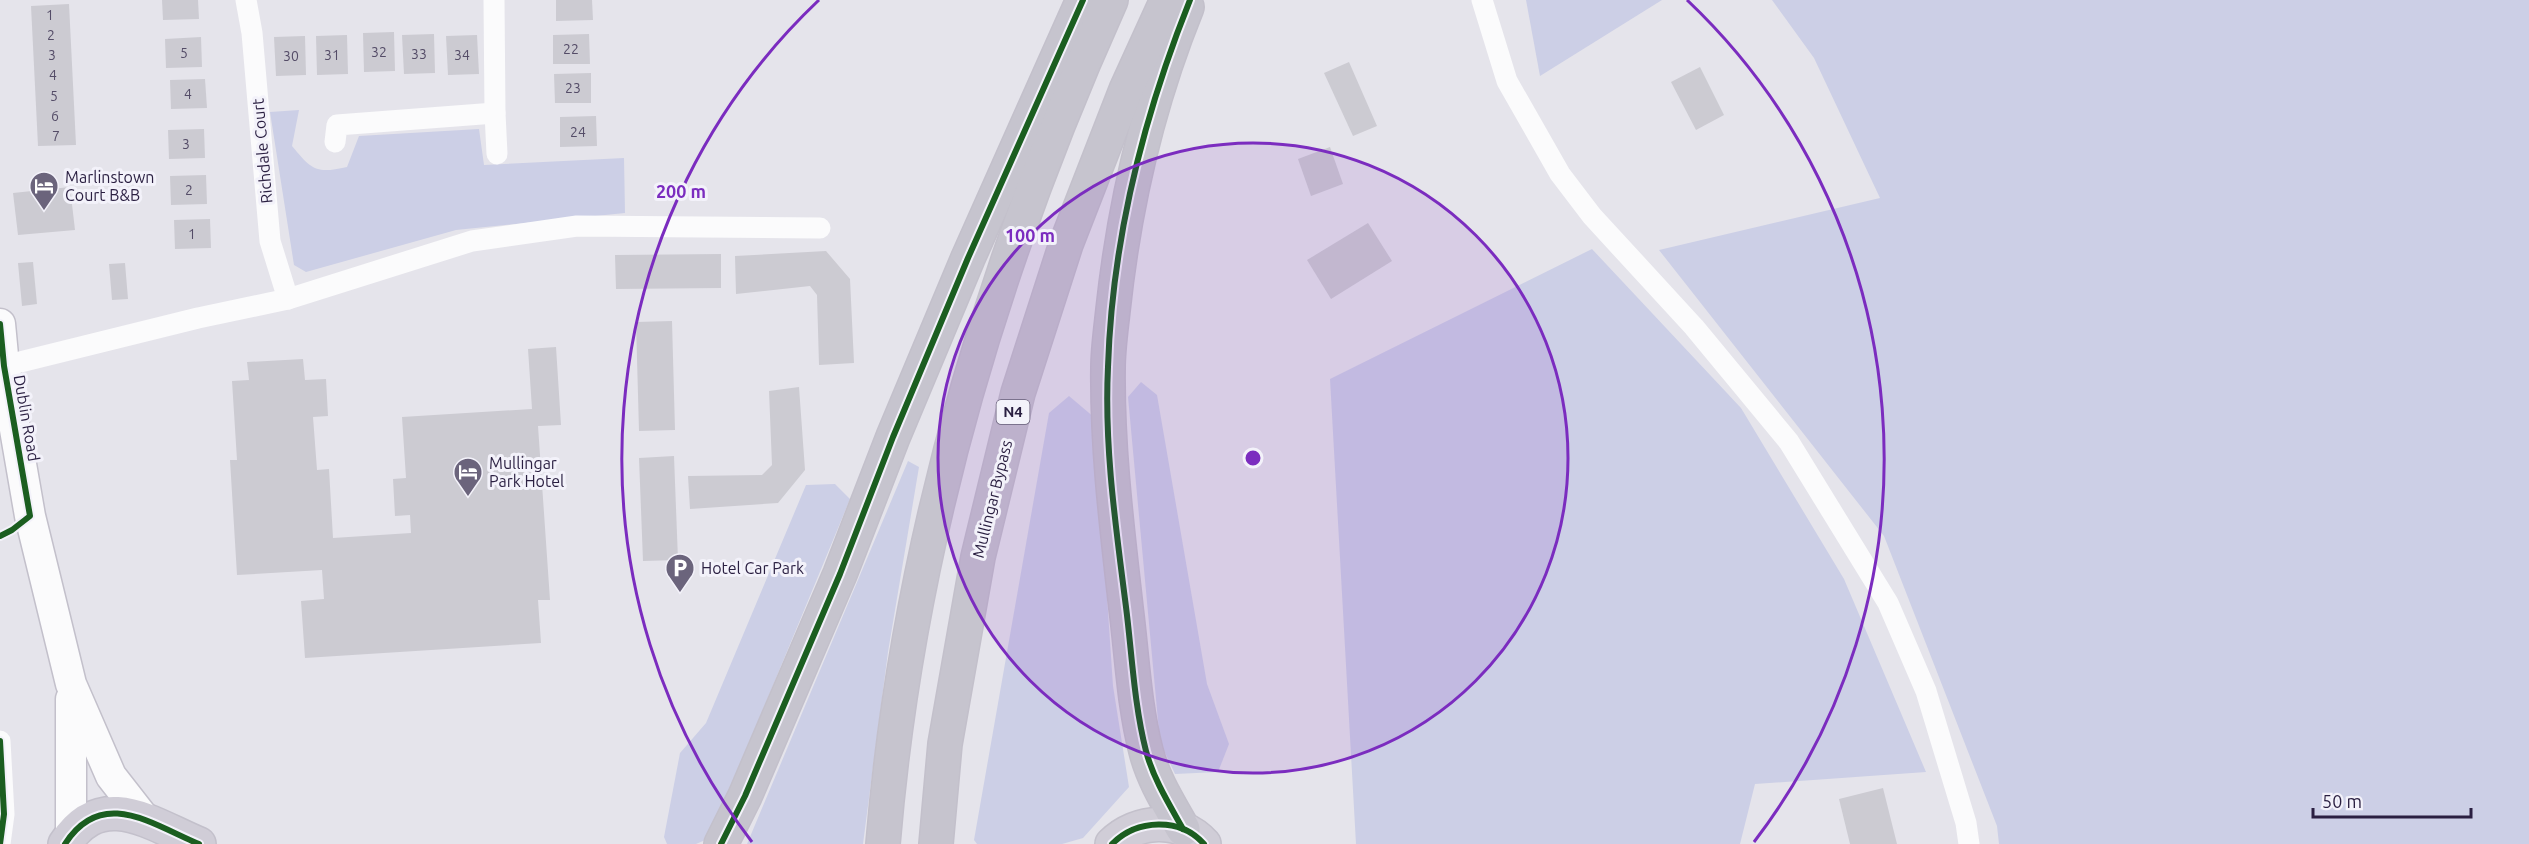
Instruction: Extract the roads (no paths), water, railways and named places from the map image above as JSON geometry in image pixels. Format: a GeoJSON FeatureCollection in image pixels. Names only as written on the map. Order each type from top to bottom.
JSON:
{"type":"FeatureCollection","features":[{"type":"Feature","properties":{"kind":"highway"},"geometry":{"type":"LineString","coordinates":[[721,844],[840,574],[893,437],[959,279],[1083,0]]}},
{"type":"Feature","properties":{"kind":"highway"},"geometry":{"type":"LineString","coordinates":[[883,844],[888,784],[910,635],[938,498],[985,326],[1031,190],[1076,78],[1111,0]]}},
{"type":"Feature","properties":{"kind":"highway","name":"Mullingar Bypass"},"geometry":{"type":"LineString","coordinates":[[936,844],[945,744],[978,557],[1018,393],[1066,244],[1126,90],[1167,0]]}},
{"type":"Feature","properties":{"kind":"highway"},"geometry":{"type":"LineString","coordinates":[[1190,0],[1169,50],[1144,139],[1127,214],[1116,282],[1108,367],[1111,472],[1139,711],[1146,751],[1157,782],[1194,836]]}},
{"type":"Feature","properties":{"kind":"main road","name":"Dublin Road"},"geometry":{"type":"LineString","coordinates":[[0,324],[4,366],[30,516],[71,684],[111,776],[158,830]]}},
{"type":"Feature","properties":{"kind":"main road","name":"Dublin Road"},"geometry":{"type":"LineString","coordinates":[[68,839],[71,684]]}},
{"type":"Feature","properties":{"kind":"main road"},"geometry":{"type":"LineString","coordinates":[[68,839],[90,820],[107,814],[125,813],[158,830],[199,844]]}},
{"type":"Feature","properties":{"kind":"main road"},"geometry":{"type":"LineString","coordinates":[[1112,844],[1121,836],[1140,826],[1162,824],[1194,836]]}},
{"type":"Feature","properties":{"kind":"street","name":"Richdale Court"},"geometry":{"type":"LineString","coordinates":[[246,0],[252,33],[270,241],[288,299]]}},
{"type":"Feature","properties":{"kind":"street"},"geometry":{"type":"LineString","coordinates":[[494,0],[497,154]]}},
{"type":"Feature","properties":{"kind":"street"},"geometry":{"type":"LineString","coordinates":[[1482,0],[1507,81],[1560,174],[1592,216],[1694,327],[1789,442],[1888,603],[1926,691],[1966,823],[1969,844]]}},
{"type":"Feature","properties":{"kind":"street"},"geometry":{"type":"LineString","coordinates":[[335,142],[337,125],[495,112]]}},
{"type":"Feature","properties":{"kind":"street"},"geometry":{"type":"LineString","coordinates":[[4,366],[198,318],[288,299],[472,241],[577,226],[820,228]]}},
{"type":"Feature","properties":{"kind":"street"},"geometry":{"type":"LineString","coordinates":[[0,741],[4,814],[0,844]]}},
{"type":"Feature","properties":{"kind":"place","name":"Marlinstown Court B&B"},"geometry":{"type":"Point","coordinates":[44,212]}},
{"type":"Feature","properties":{"kind":"place","name":"Mullingar Park Hotel"},"geometry":{"type":"Point","coordinates":[468,498]}},
{"type":"Feature","properties":{"kind":"place","name":"Hotel Car Park"},"geometry":{"type":"Point","coordinates":[680,594]}}]}
